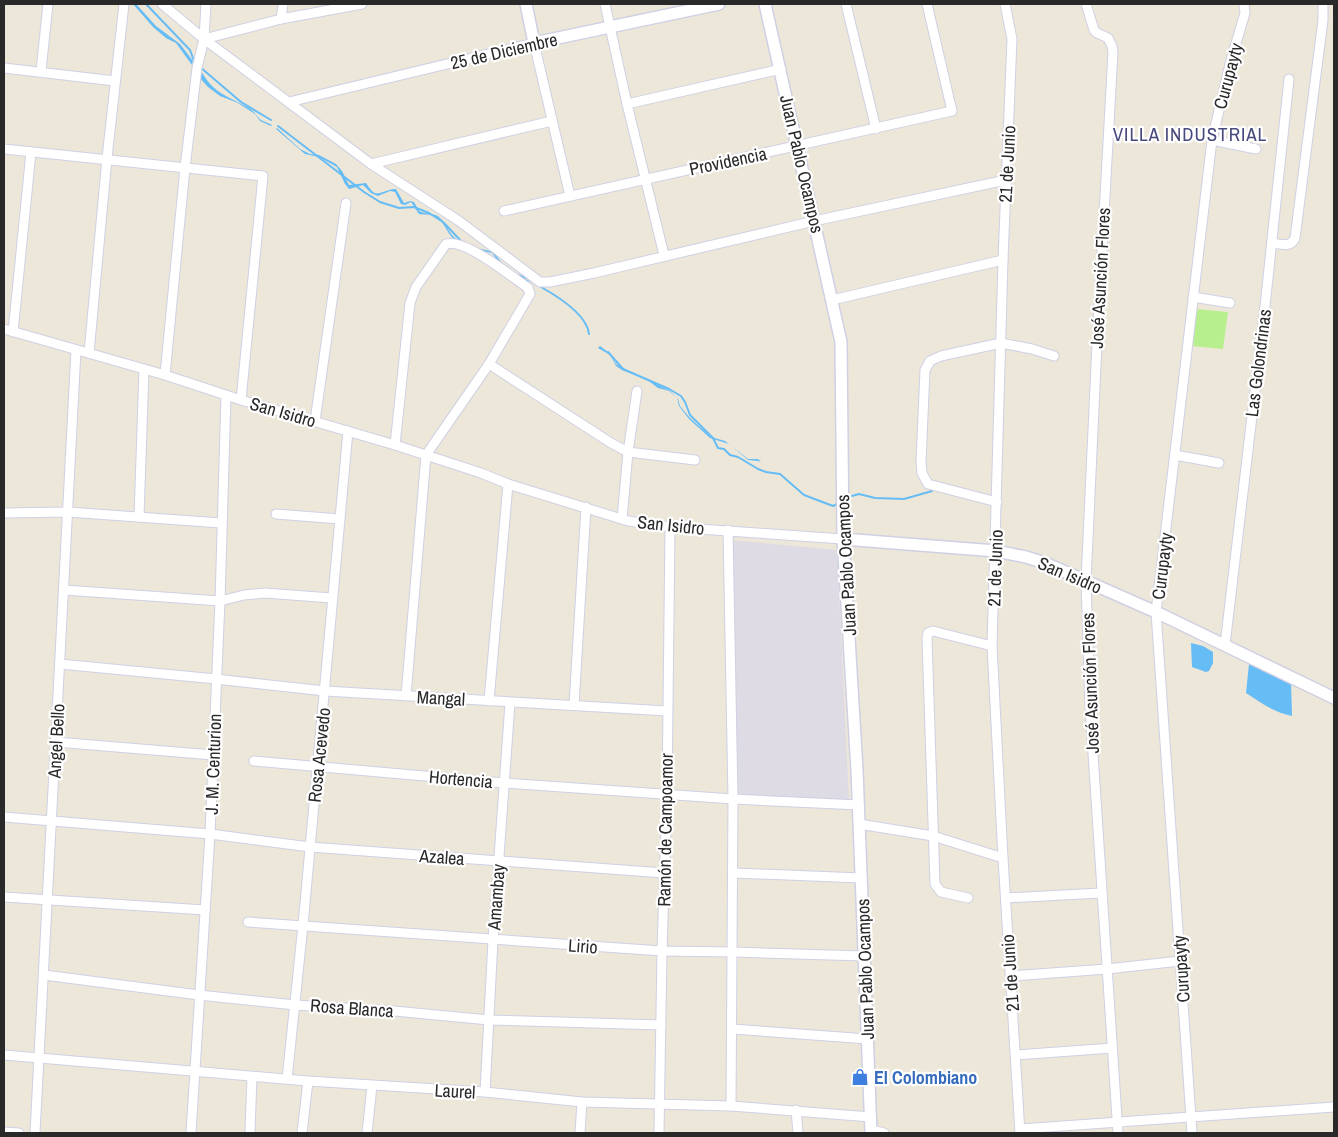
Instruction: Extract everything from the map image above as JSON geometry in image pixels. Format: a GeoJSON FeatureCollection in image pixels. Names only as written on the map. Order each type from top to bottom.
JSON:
{"type":"FeatureCollection","features":[{"type":"Feature","properties":{"kind":"street"},"geometry":{"type":"LineString","coordinates":[[41,71],[48,4]]}},
{"type":"Feature","properties":{"kind":"street"},"geometry":{"type":"LineString","coordinates":[[89,353],[107,158],[124,4]]}},
{"type":"Feature","properties":{"kind":"street"},"geometry":{"type":"LineString","coordinates":[[162,4],[371,164],[459,221],[540,282],[550,282],[594,273],[814,220],[1006,180]]}},
{"type":"Feature","properties":{"kind":"street"},"geometry":{"type":"LineString","coordinates":[[165,375],[185,168],[197,68],[204,38],[206,4]]}},
{"type":"Feature","properties":{"kind":"street"},"geometry":{"type":"LineString","coordinates":[[281,19],[283,4]]}},
{"type":"Feature","properties":{"kind":"street"},"geometry":{"type":"LineString","coordinates":[[204,38],[281,19],[359,4]]}},
{"type":"Feature","properties":{"kind":"street"},"geometry":{"type":"LineString","coordinates":[[526,4],[570,196]]}},
{"type":"Feature","properties":{"kind":"street"},"geometry":{"type":"LineString","coordinates":[[605,4],[664,255]]}},
{"type":"Feature","properties":{"kind":"street","name":"25 de Diciembre"},"geometry":{"type":"LineString","coordinates":[[289,102],[534,42],[610,27],[685,7],[719,4]]}},
{"type":"Feature","properties":{"kind":"street","name":"Juan Pablo Ocampos"},"geometry":{"type":"LineString","coordinates":[[765,4],[841,342],[843,539],[859,805],[871,1132]]}},
{"type":"Feature","properties":{"kind":"street"},"geometry":{"type":"LineString","coordinates":[[846,4],[876,129]]}},
{"type":"Feature","properties":{"kind":"street","name":"Providencia"},"geometry":{"type":"LineString","coordinates":[[504,211],[952,112],[927,4]]}},
{"type":"Feature","properties":{"kind":"street","name":"21 de Junio"},"geometry":{"type":"LineString","coordinates":[[1005,4],[1012,39],[1003,260],[992,646],[1020,1131]]}},
{"type":"Feature","properties":{"kind":"street","name":"José Asunción Flores"},"geometry":{"type":"LineString","coordinates":[[1086,4],[1093,29],[1096,33],[1108,38],[1113,52],[1086,581],[1090,708],[1118,1133]]}},
{"type":"Feature","properties":{"kind":"street","name":"Curupayty"},"geometry":{"type":"LineString","coordinates":[[1192,1133],[1156,612],[1212,140],[1231,60],[1245,13],[1244,4]]}},
{"type":"Feature","properties":{"kind":"street"},"geometry":{"type":"LineString","coordinates":[[1272,243],[1290,244],[1294,242],[1295,238],[1323,20],[1323,4]]}},
{"type":"Feature","properties":{"kind":"street"},"geometry":{"type":"LineString","coordinates":[[4,68],[116,81]]}},
{"type":"Feature","properties":{"kind":"street"},"geometry":{"type":"LineString","coordinates":[[627,104],[781,69]]}},
{"type":"Feature","properties":{"kind":"street","name":"Las Golondrinas"},"geometry":{"type":"LineString","coordinates":[[1225,645],[1289,80]]}},
{"type":"Feature","properties":{"kind":"street"},"geometry":{"type":"LineString","coordinates":[[371,164],[552,121]]}},
{"type":"Feature","properties":{"kind":"street"},"geometry":{"type":"LineString","coordinates":[[1212,140],[1256,148]]}},
{"type":"Feature","properties":{"kind":"street"},"geometry":{"type":"LineString","coordinates":[[4,149],[107,158],[263,176],[241,400]]}},
{"type":"Feature","properties":{"kind":"street"},"geometry":{"type":"LineString","coordinates":[[14,332],[31,152]]}},
{"type":"Feature","properties":{"kind":"street"},"geometry":{"type":"LineString","coordinates":[[315,422],[346,203]]}},
{"type":"Feature","properties":{"kind":"street"},"geometry":{"type":"LineString","coordinates":[[396,445],[410,303],[416,287],[446,244],[456,244],[483,256],[530,291],[530,294],[489,364],[426,455],[406,696]]}},
{"type":"Feature","properties":{"kind":"street"},"geometry":{"type":"LineString","coordinates":[[832,300],[1003,260]]}},
{"type":"Feature","properties":{"kind":"street"},"geometry":{"type":"LineString","coordinates":[[1193,298],[1230,303]]}},
{"type":"Feature","properties":{"kind":"street","name":"San Isidro"},"geometry":{"type":"LineString","coordinates":[[4,328],[396,445],[482,473],[508,484],[622,519],[670,527],[996,551],[1036,560],[1156,612],[1334,698]]}},
{"type":"Feature","properties":{"kind":"street"},"geometry":{"type":"LineString","coordinates":[[997,502],[928,484],[922,472],[921,457],[925,370],[930,361],[941,356],[1001,343],[1032,349],[1054,356]]}},
{"type":"Feature","properties":{"kind":"street","name":"Angel Bello"},"geometry":{"type":"LineString","coordinates":[[35,1133],[76,350]]}},
{"type":"Feature","properties":{"kind":"street"},"geometry":{"type":"LineString","coordinates":[[489,364],[611,444],[628,452],[695,460]]}},
{"type":"Feature","properties":{"kind":"street"},"geometry":{"type":"LineString","coordinates":[[139,517],[144,369]]}},
{"type":"Feature","properties":{"kind":"street"},"geometry":{"type":"LineString","coordinates":[[622,519],[628,452],[637,391]]}},
{"type":"Feature","properties":{"kind":"street","name":"J. M. Centurion"},"geometry":{"type":"LineString","coordinates":[[191,1133],[210,834],[226,395]]}},
{"type":"Feature","properties":{"kind":"street","name":"Rosa Acevedo"},"geometry":{"type":"LineString","coordinates":[[287,1079],[348,431]]}},
{"type":"Feature","properties":{"kind":"street"},"geometry":{"type":"LineString","coordinates":[[1175,455],[1219,463]]}},
{"type":"Feature","properties":{"kind":"street"},"geometry":{"type":"LineString","coordinates":[[489,701],[508,484]]}},
{"type":"Feature","properties":{"kind":"street"},"geometry":{"type":"LineString","coordinates":[[574,705],[586,507]]}},
{"type":"Feature","properties":{"kind":"street"},"geometry":{"type":"LineString","coordinates":[[4,513],[68,512],[221,523]]}},
{"type":"Feature","properties":{"kind":"street"},"geometry":{"type":"LineString","coordinates":[[276,514],[340,519]]}},
{"type":"Feature","properties":{"kind":"street","name":"Ramón de Campoamor"},"geometry":{"type":"LineString","coordinates":[[660,1133],[670,527]]}},
{"type":"Feature","properties":{"kind":"street"},"geometry":{"type":"LineString","coordinates":[[728,530],[734,872],[731,1106]]}},
{"type":"Feature","properties":{"kind":"street"},"geometry":{"type":"LineString","coordinates":[[64,590],[220,600],[265,593],[332,598]]}},
{"type":"Feature","properties":{"kind":"street"},"geometry":{"type":"LineString","coordinates":[[968,898],[941,892],[936,884],[926,638],[928,633],[933,630],[992,646]]}},
{"type":"Feature","properties":{"kind":"street","name":"Mangal"},"geometry":{"type":"LineString","coordinates":[[60,664],[216,678],[325,691],[667,711]]}},
{"type":"Feature","properties":{"kind":"street","name":"Amambay"},"geometry":{"type":"LineString","coordinates":[[485,1092],[492,940],[510,703]]}},
{"type":"Feature","properties":{"kind":"street"},"geometry":{"type":"LineString","coordinates":[[56,742],[213,755]]}},
{"type":"Feature","properties":{"kind":"street","name":"Hortencia"},"geometry":{"type":"LineString","coordinates":[[254,761],[667,795],[859,805]]}},
{"type":"Feature","properties":{"kind":"street","name":"Azalea"},"geometry":{"type":"LineString","coordinates":[[4,817],[210,834],[310,848],[664,873]]}},
{"type":"Feature","properties":{"kind":"street"},"geometry":{"type":"LineString","coordinates":[[859,824],[933,836],[1003,858]]}},
{"type":"Feature","properties":{"kind":"street"},"geometry":{"type":"LineString","coordinates":[[734,872],[861,878]]}},
{"type":"Feature","properties":{"kind":"street"},"geometry":{"type":"LineString","coordinates":[[1006,898],[1101,893]]}},
{"type":"Feature","properties":{"kind":"street"},"geometry":{"type":"LineString","coordinates":[[4,897],[205,910]]}},
{"type":"Feature","properties":{"kind":"street","name":"Lirio"},"geometry":{"type":"LineString","coordinates":[[248,922],[662,951],[864,956]]}},
{"type":"Feature","properties":{"kind":"street"},"geometry":{"type":"LineString","coordinates":[[1011,976],[1107,969],[1180,961]]}},
{"type":"Feature","properties":{"kind":"street","name":"Rosa Blanca"},"geometry":{"type":"LineString","coordinates":[[44,975],[199,995],[489,1020],[661,1025]]}},
{"type":"Feature","properties":{"kind":"street"},"geometry":{"type":"LineString","coordinates":[[732,1029],[868,1039]]}},
{"type":"Feature","properties":{"kind":"street"},"geometry":{"type":"LineString","coordinates":[[1016,1055],[1112,1048]]}},
{"type":"Feature","properties":{"kind":"street","name":"Laurel"},"geometry":{"type":"LineString","coordinates":[[4,1055],[252,1077],[485,1092],[582,1102],[731,1106],[871,1117]]}},
{"type":"Feature","properties":{"kind":"street"},"geometry":{"type":"LineString","coordinates":[[250,1131],[252,1077]]}},
{"type":"Feature","properties":{"kind":"street"},"geometry":{"type":"LineString","coordinates":[[302,1133],[308,1081]]}},
{"type":"Feature","properties":{"kind":"street"},"geometry":{"type":"LineString","coordinates":[[367,1133],[372,1086]]}},
{"type":"Feature","properties":{"kind":"street"},"geometry":{"type":"LineString","coordinates":[[580,1133],[582,1102]]}},
{"type":"Feature","properties":{"kind":"street"},"geometry":{"type":"LineString","coordinates":[[1020,1131],[1334,1107]]}},
{"type":"Feature","properties":{"kind":"street"},"geometry":{"type":"LineString","coordinates":[[796,1110],[798,1133]]}},
{"type":"Feature","properties":{"kind":"street"},"geometry":{"type":"LineString","coordinates":[[4,1132],[19,1133]]}},
{"type":"Feature","properties":{"kind":"street"},"geometry":{"type":"LineString","coordinates":[[871,1132],[884,1133]]}},
{"type":"Feature","properties":{"kind":"shaded area"},"geometry":{"type":"Polygon","coordinates":[[[731,540],[837,550],[849,800],[730,794],[731,540]]]}},
{"type":"Feature","properties":{"kind":"green space"},"geometry":{"type":"Polygon","coordinates":[[[1196,309],[1228,312],[1223,349],[1192,346],[1196,309]]]}},
{"type":"Feature","properties":{"kind":"water"},"geometry":{"type":"Polygon","coordinates":[[[133,4],[136,4],[156,26],[180,44],[193,61],[192,65],[176,43],[166,38],[153,27],[133,4]]]}},
{"type":"Feature","properties":{"kind":"water"},"geometry":{"type":"Polygon","coordinates":[[[200,69],[214,88],[250,109],[254,112],[261,120],[272,125],[260,121],[255,114],[238,103],[220,96],[208,87],[198,76],[200,69]]]}},
{"type":"Feature","properties":{"kind":"water"},"geometry":{"type":"Polygon","coordinates":[[[277,128],[300,149],[310,154],[319,155],[336,164],[349,185],[366,183],[375,193],[396,189],[404,203],[410,201],[414,202],[419,211],[439,217],[457,239],[466,244],[493,252],[512,274],[532,282],[518,278],[509,273],[492,253],[473,249],[459,243],[452,237],[438,218],[419,214],[411,202],[405,205],[401,204],[395,192],[390,191],[378,196],[371,193],[363,185],[349,189],[337,167],[319,157],[305,154],[277,128]]]}},
{"type":"Feature","properties":{"kind":"water"},"geometry":{"type":"Polygon","coordinates":[[[600,346],[608,352],[610,355],[598,348],[600,346]]]}},
{"type":"Feature","properties":{"kind":"water"},"geometry":{"type":"Polygon","coordinates":[[[610,355],[616,364],[641,377],[616,366],[610,355]]]}},
{"type":"Feature","properties":{"kind":"water"},"geometry":{"type":"Polygon","coordinates":[[[648,380],[670,391],[677,398],[669,391],[658,388],[648,380]]]}},
{"type":"Feature","properties":{"kind":"water"},"geometry":{"type":"Polygon","coordinates":[[[677,398],[680,406],[690,418],[711,437],[729,444],[710,438],[689,419],[679,406],[677,398]]]}},
{"type":"Feature","properties":{"kind":"water"},"geometry":{"type":"Polygon","coordinates":[[[731,446],[748,459],[758,459],[761,462],[748,460],[731,446]]]}},
{"type":"Feature","properties":{"kind":"water"},"geometry":{"type":"Polygon","coordinates":[[[1191,643],[1203,646],[1213,652],[1213,663],[1209,671],[1206,672],[1192,667],[1191,643]]]}},
{"type":"Feature","properties":{"kind":"water"},"geometry":{"type":"Polygon","coordinates":[[[1249,664],[1291,682],[1292,716],[1273,710],[1246,693],[1249,664]]]}},
{"type":"Feature","properties":{"kind":"waterway"},"geometry":{"type":"LineString","coordinates":[[146,4],[190,50],[194,61]]}},
{"type":"Feature","properties":{"kind":"waterway"},"geometry":{"type":"LineString","coordinates":[[200,67],[241,102],[271,120]]}},
{"type":"Feature","properties":{"kind":"waterway"},"geometry":{"type":"LineString","coordinates":[[278,126],[364,192],[380,202],[399,208],[414,207],[429,213],[443,222],[462,242]]}},
{"type":"Feature","properties":{"kind":"waterway"},"geometry":{"type":"LineString","coordinates":[[517,275],[527,278]]}},
{"type":"Feature","properties":{"kind":"waterway"},"geometry":{"type":"LineString","coordinates":[[541,287],[563,301],[577,313],[583,320],[589,334]]}},
{"type":"Feature","properties":{"kind":"waterway"},"geometry":{"type":"LineString","coordinates":[[608,352],[623,369],[681,396],[690,415],[713,438],[718,448],[724,449],[730,455],[738,457],[758,469],[780,474],[804,495],[833,506],[837,504]]}},
{"type":"Feature","properties":{"kind":"waterway"},"geometry":{"type":"LineString","coordinates":[[848,497],[859,494],[875,498],[904,499],[932,491]]}},
{"type":"Feature","properties":{"kind":"place","name":"El Colombiano"},"geometry":{"type":"Point","coordinates":[860,1077]}},
{"type":"Feature","properties":{"kind":"district","name":"VILLA INDUSTRIAL"},"geometry":{"type":"Point","coordinates":[1190,134]}}]}
